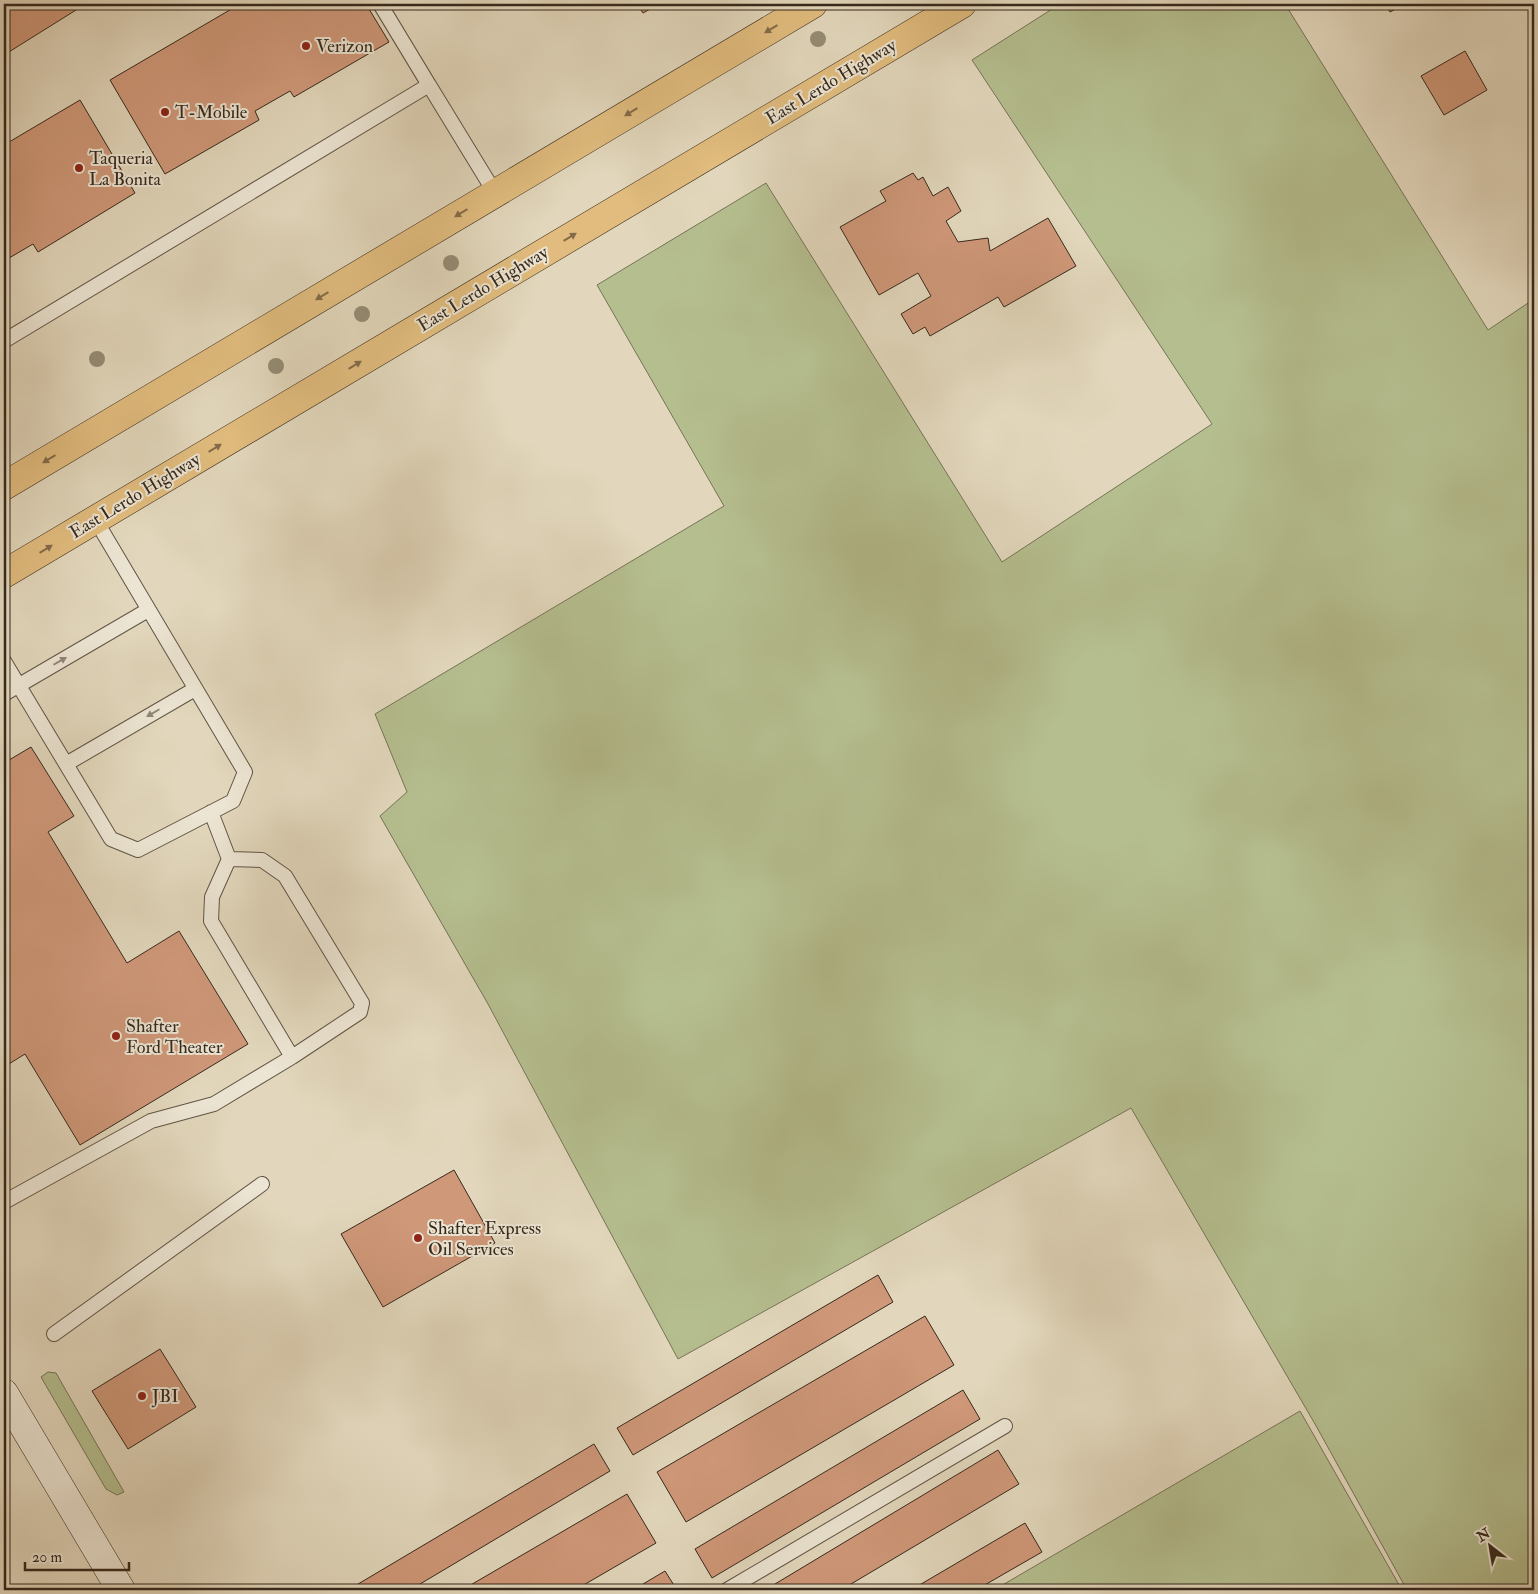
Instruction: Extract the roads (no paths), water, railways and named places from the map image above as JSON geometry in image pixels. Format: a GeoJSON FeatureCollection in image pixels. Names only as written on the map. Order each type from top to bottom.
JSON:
{"type":"FeatureCollection","features":[{"type":"Feature","properties":{"kind":"main road"},"geometry":{"type":"LineString","coordinates":[[4,486],[813,4]]}},
{"type":"Feature","properties":{"kind":"main road","name":"East Lerdo Highway"},"geometry":{"type":"LineString","coordinates":[[4,574],[962,4]]}},
{"type":"Feature","properties":{"kind":"main road"},"geometry":{"type":"LineString","coordinates":[[4,1393],[121,1590]]}},
{"type":"Feature","properties":{"kind":"lane"},"geometry":{"type":"LineString","coordinates":[[380,4],[495,193]]}},
{"type":"Feature","properties":{"kind":"lane"},"geometry":{"type":"LineString","coordinates":[[4,341],[429,85]]}},
{"type":"Feature","properties":{"kind":"lane"},"geometry":{"type":"LineString","coordinates":[[4,661],[111,838],[138,850],[233,801],[245,772],[95,519]]}},
{"type":"Feature","properties":{"kind":"lane"},"geometry":{"type":"LineString","coordinates":[[4,694],[148,610]]}},
{"type":"Feature","properties":{"kind":"lane"},"geometry":{"type":"LineString","coordinates":[[66,764],[195,689]]}},
{"type":"Feature","properties":{"kind":"lane"},"geometry":{"type":"LineString","coordinates":[[210,812],[229,859],[212,897],[210,921],[292,1057]]}},
{"type":"Feature","properties":{"kind":"lane"},"geometry":{"type":"LineString","coordinates":[[5,1198],[151,1121],[214,1104],[292,1057],[360,1012],[362,1002],[285,876],[262,860],[229,859]]}},
{"type":"Feature","properties":{"kind":"lane"},"geometry":{"type":"LineString","coordinates":[[54,1334],[262,1184]]}},
{"type":"Feature","properties":{"kind":"lane"},"geometry":{"type":"LineString","coordinates":[[727,1590],[1005,1426]]}},
{"type":"Feature","properties":{"kind":"place","name":"Verizon"},"geometry":{"type":"Point","coordinates":[306,46]}},
{"type":"Feature","properties":{"kind":"place","name":"T-Mobile"},"geometry":{"type":"Point","coordinates":[165,112]}},
{"type":"Feature","properties":{"kind":"place","name":"Taqueria La Bonita"},"geometry":{"type":"Point","coordinates":[79,168]}},
{"type":"Feature","properties":{"kind":"place","name":"Shafter Ford Theater"},"geometry":{"type":"Point","coordinates":[116,1036]}},
{"type":"Feature","properties":{"kind":"place","name":"Shafter Express Oil Services"},"geometry":{"type":"Point","coordinates":[418,1238]}},
{"type":"Feature","properties":{"kind":"place","name":"JBI"},"geometry":{"type":"Point","coordinates":[142,1396]}}]}
